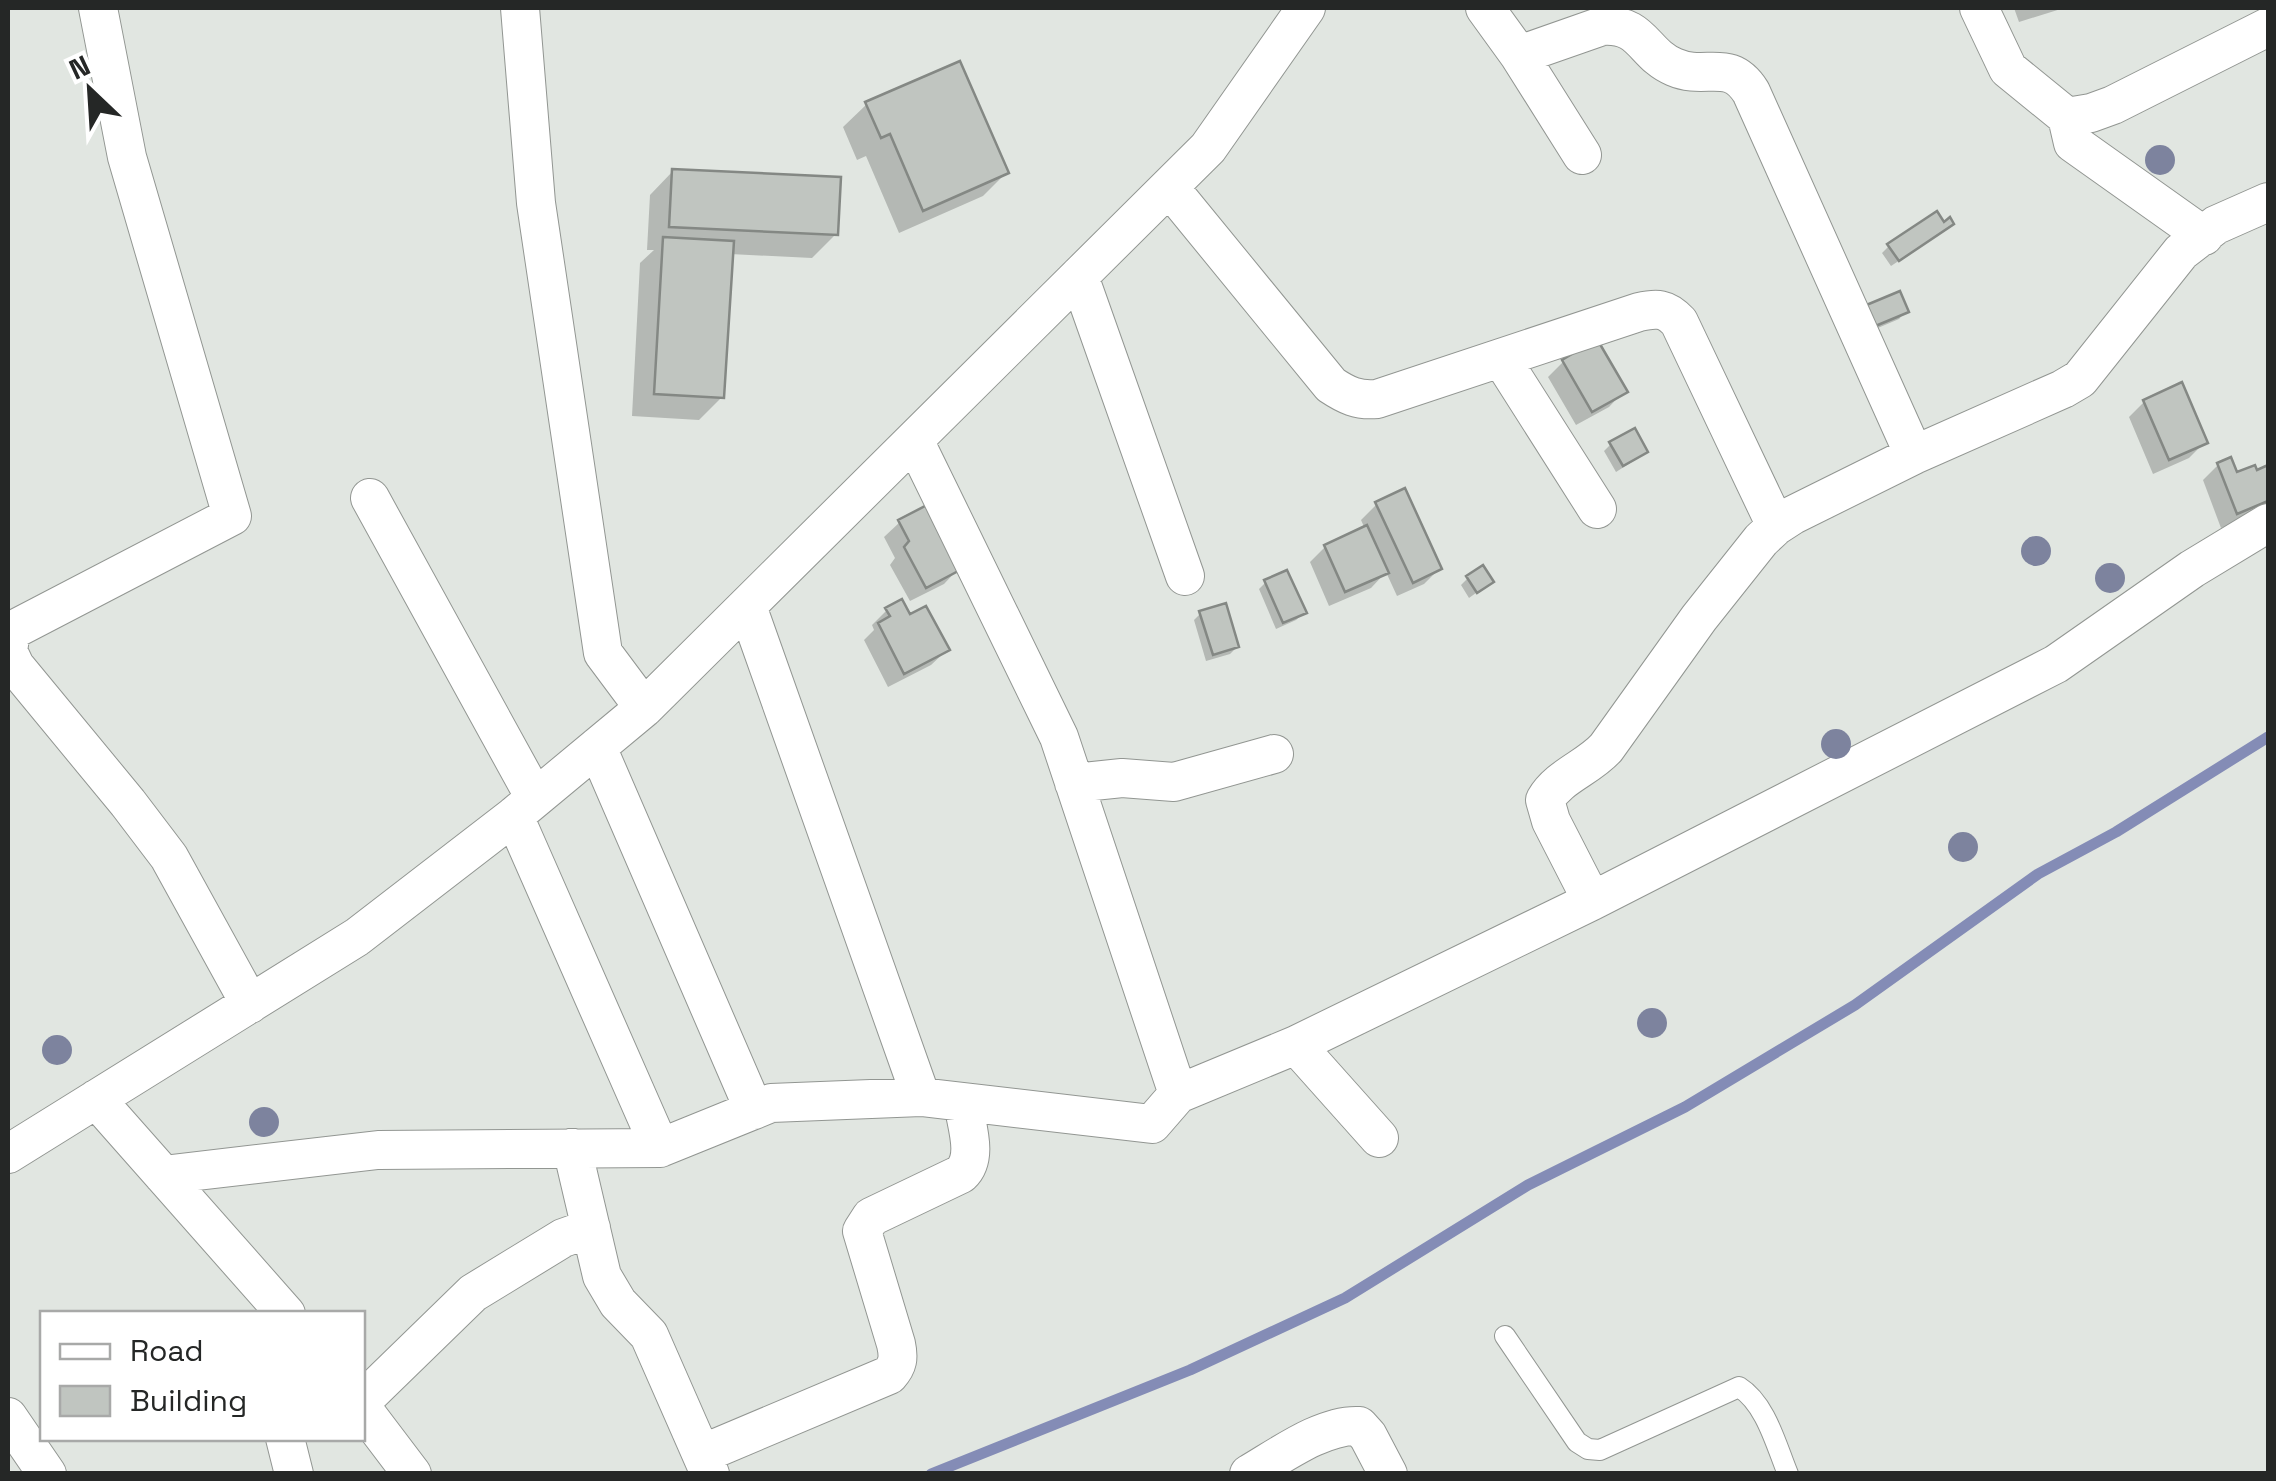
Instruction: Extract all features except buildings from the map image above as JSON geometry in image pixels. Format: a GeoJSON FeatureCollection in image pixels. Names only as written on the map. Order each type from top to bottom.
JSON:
{"type":"FeatureCollection","features":[{"type":"Feature","properties":{"kind":"street"},"geometry":{"type":"LineString","coordinates":[[98,8],[127,157],[232,516],[11,631],[8,650],[15,666],[170,857],[250,1004]]}},
{"type":"Feature","properties":{"kind":"street"},"geometry":{"type":"LineString","coordinates":[[520,8],[536,203],[603,654],[644,708]]}},
{"type":"Feature","properties":{"kind":"street"},"geometry":{"type":"LineString","coordinates":[[8,1154],[356,937],[525,807],[644,708],[1208,148],[1306,8]]}},
{"type":"Feature","properties":{"kind":"street"},"geometry":{"type":"LineString","coordinates":[[1485,8],[1520,54],[1582,155]]}},
{"type":"Feature","properties":{"kind":"street"},"geometry":{"type":"LineString","coordinates":[[1978,8],[2008,69],[2067,117],[2073,143],[2204,236]]}},
{"type":"Feature","properties":{"kind":"street"},"geometry":{"type":"LineString","coordinates":[[1520,54],[1602,26],[1616,25],[1632,31],[1669,65],[1694,72],[1730,72],[1743,79],[1914,455]]}},
{"type":"Feature","properties":{"kind":"street"},"geometry":{"type":"LineString","coordinates":[[2067,117],[2113,104],[2268,27]]}},
{"type":"Feature","properties":{"kind":"street"},"geometry":{"type":"LineString","coordinates":[[1169,187],[1330,385],[1362,400],[1377,399],[1639,312],[1670,312],[1679,322],[1776,526]]}},
{"type":"Feature","properties":{"kind":"street"},"geometry":{"type":"LineString","coordinates":[[1592,901],[1551,821],[1545,800],[1553,787],[1595,760],[1606,748],[1699,618],[1761,540],[1792,515],[2080,379],[2181,252],[2216,225],[2268,202]]}},
{"type":"Feature","properties":{"kind":"street"},"geometry":{"type":"LineString","coordinates":[[1079,276],[1185,576]]}},
{"type":"Feature","properties":{"kind":"street"},"geometry":{"type":"LineString","coordinates":[[1500,358],[1597,509]]}},
{"type":"Feature","properties":{"kind":"street"},"geometry":{"type":"LineString","coordinates":[[914,440],[1059,738],[1178,1094]]}},
{"type":"Feature","properties":{"kind":"street"},"geometry":{"type":"LineString","coordinates":[[370,498],[525,807],[660,1148]]}},
{"type":"Feature","properties":{"kind":"street"},"geometry":{"type":"LineString","coordinates":[[163,1175],[378,1150],[660,1148],[771,1103],[920,1097],[1152,1124],[1178,1094],[1296,1045],[1592,901],[2056,664],[2192,569],[2268,523]]}},
{"type":"Feature","properties":{"kind":"street"},"geometry":{"type":"LineString","coordinates":[[747,606],[920,1097]]}},
{"type":"Feature","properties":{"kind":"street"},"geometry":{"type":"LineString","coordinates":[[597,747],[754,1110]]}},
{"type":"Feature","properties":{"kind":"street"},"geometry":{"type":"LineString","coordinates":[[1074,782],[1122,778],[1174,782],[1274,754]]}},
{"type":"Feature","properties":{"kind":"street"},"geometry":{"type":"LineString","coordinates":[[1296,1045],[1379,1138]]}},
{"type":"Feature","properties":{"kind":"street"},"geometry":{"type":"LineString","coordinates":[[96,1098],[283,1311]]}},
{"type":"Feature","properties":{"kind":"street"},"geometry":{"type":"LineString","coordinates":[[572,1148],[602,1276],[618,1303],[650,1335],[706,1464],[889,1376],[896,1366],[896,1344],[862,1231],[871,1217],[968,1168],[970,1148],[963,1102]]}},
{"type":"Feature","properties":{"kind":"street"},"geometry":{"type":"LineString","coordinates":[[365,1401],[473,1293],[563,1238],[591,1228]]}},
{"type":"Feature","properties":{"kind":"street"},"geometry":{"type":"LineString","coordinates":[[365,1408],[412,1474]]}},
{"type":"Feature","properties":{"kind":"street"},"geometry":{"type":"LineString","coordinates":[[8,1417],[47,1474]]}},
{"type":"Feature","properties":{"kind":"street"},"geometry":{"type":"LineString","coordinates":[[1249,1474],[1330,1429],[1346,1425],[1358,1426],[1368,1436],[1388,1474]]}},
{"type":"Feature","properties":{"kind":"street"},"geometry":{"type":"LineString","coordinates":[[285,1441],[294,1474]]}},
{"type":"Feature","properties":{"kind":"lane"},"geometry":{"type":"LineString","coordinates":[[1506,1336],[1577,1442],[1588,1449],[1600,1450],[1739,1387],[1761,1411],[1788,1474]]}},
{"type":"Feature","properties":{"kind":"waterway"},"geometry":{"type":"LineString","coordinates":[[931,1474],[1190,1370],[1345,1298],[1528,1185],[1685,1107],[1855,1005],[2038,874],[2116,832],[2268,737]]}}]}
